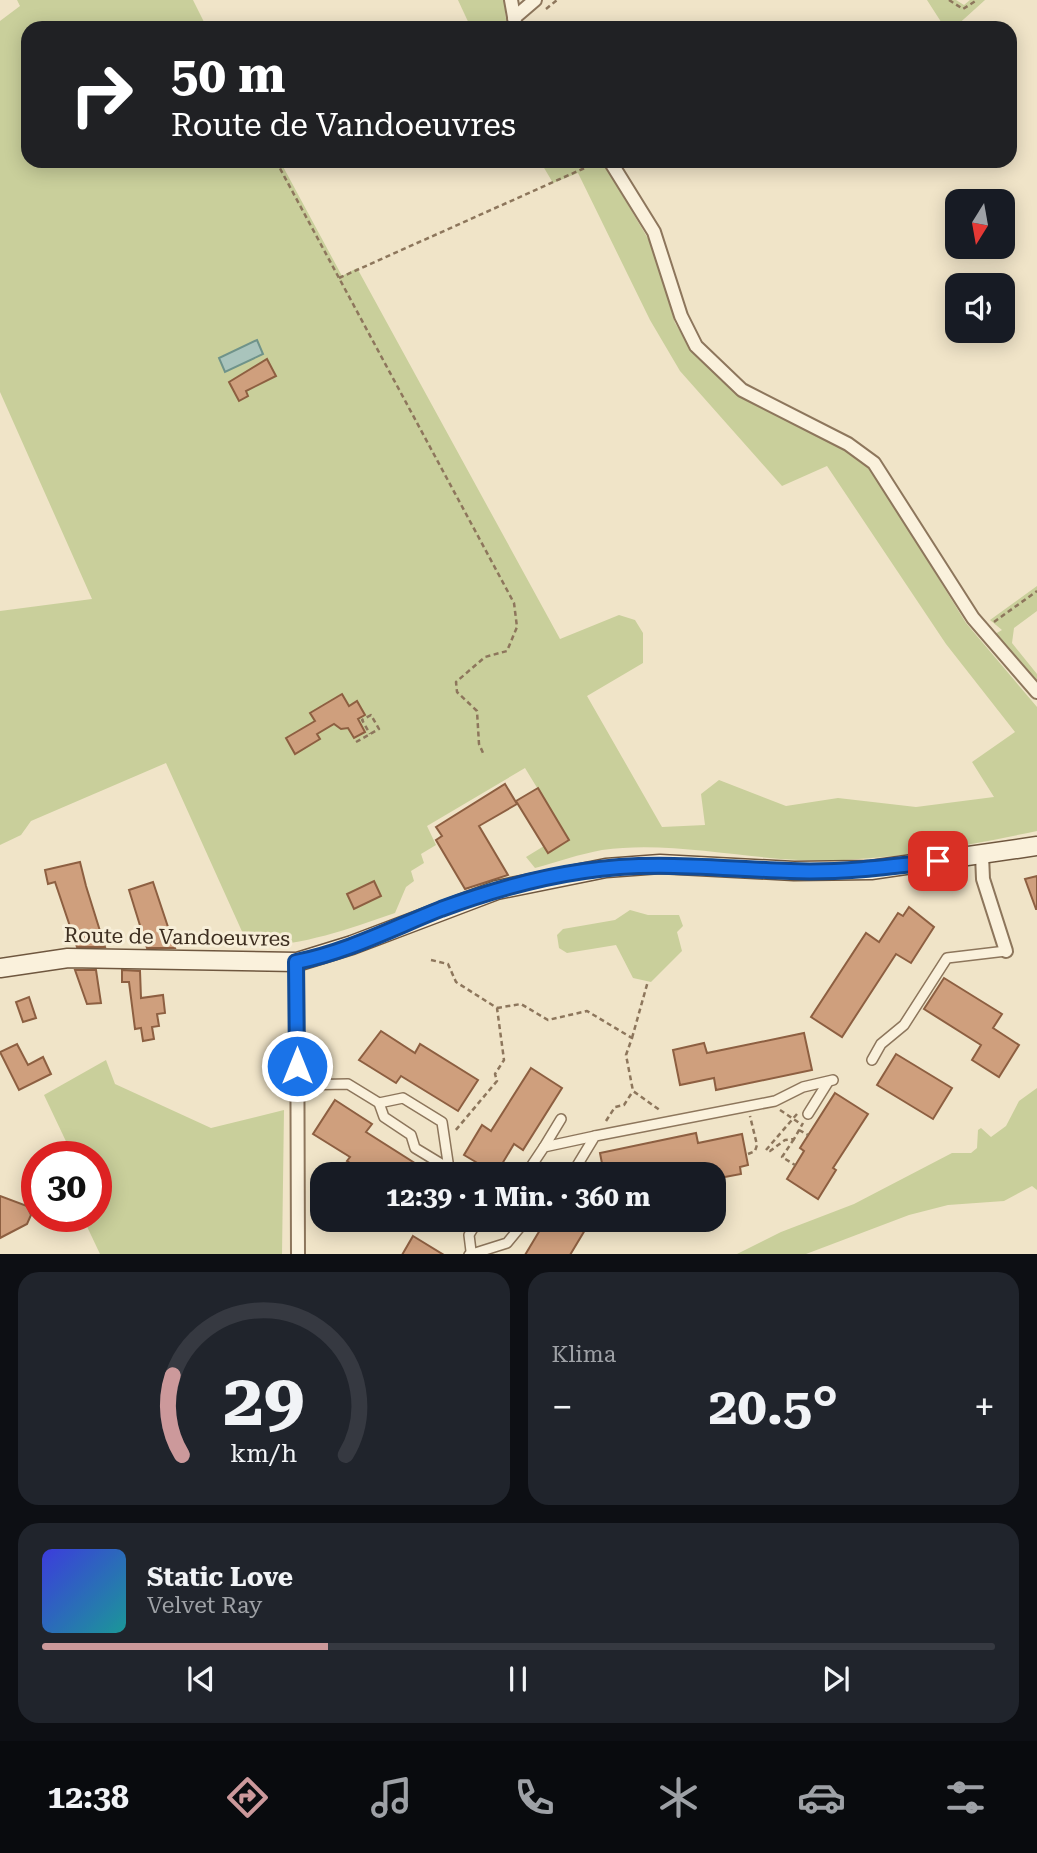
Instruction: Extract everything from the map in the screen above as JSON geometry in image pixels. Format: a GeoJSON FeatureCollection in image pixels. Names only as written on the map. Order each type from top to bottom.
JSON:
{"type":"FeatureCollection","features":[{"type":"Feature","properties":{"kind":"main road","name":"Route de Vandoeuvres"},"geometry":{"type":"LineString","coordinates":[[0,968],[68,958],[296,962],[345,948],[488,893],[583,871],[660,864],[789,871],[871,870],[1037,846]]}},
{"type":"Feature","properties":{"kind":"street"},"geometry":{"type":"LineString","coordinates":[[511,0],[515,21]]}},
{"type":"Feature","properties":{"kind":"street"},"geometry":{"type":"LineString","coordinates":[[517,21],[535,0]]}},
{"type":"Feature","properties":{"kind":"street"},"geometry":{"type":"LineString","coordinates":[[614,168],[654,232],[681,316],[696,346],[742,390],[848,444],[874,463],[982,631],[1037,692]]}},
{"type":"Feature","properties":{"kind":"street"},"geometry":{"type":"LineString","coordinates":[[872,1060],[881,1044],[904,1026],[947,958],[1006,951],[983,879],[982,855]]}},
{"type":"Feature","properties":{"kind":"street"},"geometry":{"type":"LineString","coordinates":[[296,962],[298,1254]]}},
{"type":"Feature","properties":{"kind":"street"},"geometry":{"type":"LineString","coordinates":[[544,1147],[673,1118],[775,1101],[803,1087],[831,1081],[804,1120]]}},
{"type":"Feature","properties":{"kind":"street"},"geometry":{"type":"LineString","coordinates":[[297,1085],[348,1084],[379,1103],[384,1117],[411,1135],[415,1148],[438,1162]]}},
{"type":"Feature","properties":{"kind":"street"},"geometry":{"type":"LineString","coordinates":[[379,1103],[403,1098],[442,1122],[452,1162]]}},
{"type":"Feature","properties":{"kind":"street"},"geometry":{"type":"LineString","coordinates":[[534,1162],[561,1119]]}},
{"type":"Feature","properties":{"kind":"street"},"geometry":{"type":"LineString","coordinates":[[580,1162],[597,1135]]}},
{"type":"Feature","properties":{"kind":"street"},"geometry":{"type":"LineString","coordinates":[[471,1232],[470,1253],[506,1243],[516,1232]]}},
{"type":"Feature","properties":{"kind":"path"},"geometry":{"type":"LineString","coordinates":[[949,0],[964,9],[977,0]]}},
{"type":"Feature","properties":{"kind":"path"},"geometry":{"type":"LineString","coordinates":[[280,168],[514,603],[517,627],[507,652],[489,655],[473,664],[455,685],[457,692],[477,711],[479,744],[484,755]]}},
{"type":"Feature","properties":{"kind":"path"},"geometry":{"type":"LineString","coordinates":[[339,278],[585,168]]}},
{"type":"Feature","properties":{"kind":"path"},"geometry":{"type":"LineString","coordinates":[[982,631],[1037,591]]}},
{"type":"Feature","properties":{"kind":"path"},"geometry":{"type":"LineString","coordinates":[[356,742],[379,729],[371,715],[362,720],[370,734]]}},
{"type":"Feature","properties":{"kind":"path"},"geometry":{"type":"LineString","coordinates":[[431,960],[448,964],[456,982],[497,1008],[521,1004],[548,1020],[587,1010],[632,1038]]}},
{"type":"Feature","properties":{"kind":"path"},"geometry":{"type":"LineString","coordinates":[[597,1135],[615,1107],[624,1105],[633,1091],[626,1055],[648,981]]}},
{"type":"Feature","properties":{"kind":"path"},"geometry":{"type":"LineString","coordinates":[[447,1142],[477,1102],[493,1090],[497,1081],[495,1074],[504,1060],[497,1008]]}},
{"type":"Feature","properties":{"kind":"path"},"geometry":{"type":"LineString","coordinates":[[633,1091],[673,1118]]}},
{"type":"Feature","properties":{"kind":"path"},"geometry":{"type":"LineString","coordinates":[[793,1139],[781,1142],[770,1151],[766,1150],[805,1104],[816,1101]]}},
{"type":"Feature","properties":{"kind":"path"},"geometry":{"type":"LineString","coordinates":[[747,1106],[757,1145],[755,1151],[748,1154]]}},
{"type":"Feature","properties":{"kind":"path"},"geometry":{"type":"LineString","coordinates":[[787,1115],[793,1119],[804,1120],[782,1157],[795,1165]]}},
{"type":"Feature","properties":{"kind":"path"},"geometry":{"type":"LineString","coordinates":[[799,1130],[808,1135]]}},
{"type":"Feature","properties":{"kind":"green space"},"geometry":{"type":"Polygon","coordinates":[[[17,0],[193,0],[204,21],[21,21],[21,168],[284,168],[342,276],[357,268],[560,639],[619,615],[635,620],[643,633],[643,663],[587,696],[662,827],[705,825],[701,794],[719,780],[786,806],[838,798],[916,807],[994,797],[972,762],[1015,732],[946,644],[827,466],[782,486],[680,371],[650,320],[578,173],[553,183],[544,168],[606,168],[653,247],[675,323],[692,351],[734,393],[843,448],[869,466],[966,623],[1037,707],[1037,831],[949,848],[859,859],[799,860],[651,847],[602,850],[535,868],[526,857],[544,846],[548,852],[569,840],[525,768],[427,826],[436,845],[421,854],[424,863],[411,871],[414,881],[406,887],[395,913],[305,940],[249,947],[166,763],[31,821],[21,835],[0,845],[0,611],[92,599],[0,392],[0,21],[20,6],[17,0]]]}},
{"type":"Feature","properties":{"kind":"green space"},"geometry":{"type":"Polygon","coordinates":[[[458,0],[504,0],[506,21],[468,21],[458,0]]]}},
{"type":"Feature","properties":{"kind":"green space"},"geometry":{"type":"Polygon","coordinates":[[[927,0],[956,0],[964,5],[970,0],[985,0],[962,21],[940,21],[927,0]]]}},
{"type":"Feature","properties":{"kind":"green space"},"geometry":{"type":"Polygon","coordinates":[[[1037,586],[1037,611],[1014,628],[1012,643],[1037,674],[1037,681],[995,634],[1002,630],[990,620],[1037,586]]]}},
{"type":"Feature","properties":{"kind":"green space"},"geometry":{"type":"Polygon","coordinates":[[[630,910],[648,915],[679,915],[683,926],[677,932],[682,951],[651,982],[633,978],[616,945],[567,953],[559,948],[557,935],[563,929],[615,920],[630,910]]]}},
{"type":"Feature","properties":{"kind":"green space"},"geometry":{"type":"Polygon","coordinates":[[[106,1060],[115,1084],[211,1128],[284,1110],[282,1254],[100,1254],[90,1232],[112,1232],[112,1141],[66,1141],[44,1095],[106,1060]]]}},
{"type":"Feature","properties":{"kind":"green space"},"geometry":{"type":"Polygon","coordinates":[[[1037,1088],[1037,1190],[1032,1186],[1004,1201],[948,1205],[909,1215],[806,1254],[737,1254],[781,1232],[854,1204],[952,1153],[971,1153],[977,1148],[978,1130],[981,1128],[991,1137],[1006,1126],[1019,1101],[1037,1088]]]}},
{"type":"Feature","properties":{"kind":"water"},"geometry":{"type":"Polygon","coordinates":[[[257,340],[263,354],[225,372],[219,358],[257,340]]]}},
{"type":"Feature","properties":{"kind":"building"},"geometry":{"type":"Polygon","coordinates":[[[267,359],[276,376],[246,391],[248,396],[239,401],[229,382],[267,359]]]}},
{"type":"Feature","properties":{"kind":"building"},"geometry":{"type":"Polygon","coordinates":[[[342,694],[349,706],[357,701],[365,715],[358,719],[365,732],[354,738],[348,728],[341,729],[334,724],[317,734],[320,739],[295,754],[286,738],[315,721],[310,713],[342,694]]]}},
{"type":"Feature","properties":{"kind":"building"},"geometry":{"type":"Polygon","coordinates":[[[505,784],[517,804],[479,826],[508,875],[465,889],[436,840],[442,836],[436,827],[505,784]]]}},
{"type":"Feature","properties":{"kind":"building"},"geometry":{"type":"Polygon","coordinates":[[[538,788],[569,840],[548,853],[516,801],[538,788]]]}},
{"type":"Feature","properties":{"kind":"building"},"geometry":{"type":"Polygon","coordinates":[[[80,862],[105,947],[77,947],[55,882],[48,884],[45,870],[80,862]]]}},
{"type":"Feature","properties":{"kind":"building"},"geometry":{"type":"Polygon","coordinates":[[[1037,876],[1037,909],[1036,909],[1025,879],[1037,876]]]}},
{"type":"Feature","properties":{"kind":"building"},"geometry":{"type":"Polygon","coordinates":[[[374,881],[381,896],[354,909],[347,894],[374,881]]]}},
{"type":"Feature","properties":{"kind":"building"},"geometry":{"type":"Polygon","coordinates":[[[153,882],[175,948],[147,948],[129,890],[153,882]]]}},
{"type":"Feature","properties":{"kind":"building"},"geometry":{"type":"Polygon","coordinates":[[[909,907],[934,927],[911,963],[896,954],[842,1037],[811,1017],[866,933],[879,942],[898,913],[903,916],[909,907]]]}},
{"type":"Feature","properties":{"kind":"building"},"geometry":{"type":"Polygon","coordinates":[[[75,970],[96,970],[101,1003],[87,1004],[75,970]]]}},
{"type":"Feature","properties":{"kind":"building"},"geometry":{"type":"Polygon","coordinates":[[[122,970],[140,971],[141,998],[163,995],[165,1013],[157,1014],[159,1026],[152,1027],[154,1039],[143,1041],[141,1028],[135,1029],[129,982],[122,982],[122,970]]]}},
{"type":"Feature","properties":{"kind":"building"},"geometry":{"type":"Polygon","coordinates":[[[944,978],[1002,1014],[993,1028],[1019,1045],[999,1077],[972,1060],[981,1045],[924,1009],[944,978]]]}},
{"type":"Feature","properties":{"kind":"building"},"geometry":{"type":"Polygon","coordinates":[[[29,997],[36,1018],[23,1022],[16,1002],[29,997]]]}},
{"type":"Feature","properties":{"kind":"building"},"geometry":{"type":"Polygon","coordinates":[[[381,1031],[415,1053],[420,1044],[478,1080],[458,1111],[401,1076],[396,1083],[359,1060],[381,1031]]]}},
{"type":"Feature","properties":{"kind":"building"},"geometry":{"type":"Polygon","coordinates":[[[804,1033],[812,1070],[716,1090],[714,1078],[680,1085],[673,1050],[704,1043],[707,1053],[804,1033]]]}},
{"type":"Feature","properties":{"kind":"building"},"geometry":{"type":"Polygon","coordinates":[[[17,1044],[28,1065],[43,1057],[51,1074],[19,1090],[0,1052],[17,1044]]]}},
{"type":"Feature","properties":{"kind":"building"},"geometry":{"type":"Polygon","coordinates":[[[896,1054],[952,1088],[933,1119],[877,1085],[896,1054]]]}},
{"type":"Feature","properties":{"kind":"building"},"geometry":{"type":"Polygon","coordinates":[[[531,1068],[562,1088],[523,1150],[514,1144],[503,1162],[476,1162],[464,1155],[482,1125],[491,1131],[531,1068]]]}},
{"type":"Feature","properties":{"kind":"building"},"geometry":{"type":"Polygon","coordinates":[[[835,1093],[868,1114],[833,1168],[836,1170],[818,1199],[787,1179],[804,1151],[800,1148],[835,1093]]]}},
{"type":"Feature","properties":{"kind":"building"},"geometry":{"type":"Polygon","coordinates":[[[335,1100],[372,1124],[366,1132],[413,1162],[349,1162],[350,1157],[313,1134],[335,1100]]]}},
{"type":"Feature","properties":{"kind":"building"},"geometry":{"type":"Polygon","coordinates":[[[696,1133],[698,1143],[742,1134],[748,1165],[740,1167],[741,1174],[726,1177],[726,1162],[602,1162],[600,1153],[696,1133]]]}},
{"type":"Feature","properties":{"kind":"building"},"geometry":{"type":"Polygon","coordinates":[[[0,1196],[21,1204],[21,1227],[0,1238],[0,1196]]]}},
{"type":"Feature","properties":{"kind":"building"},"geometry":{"type":"Polygon","coordinates":[[[539,1232],[584,1232],[571,1254],[526,1254],[539,1232]]]}},
{"type":"Feature","properties":{"kind":"building"},"geometry":{"type":"Polygon","coordinates":[[[413,1236],[442,1254],[403,1254],[413,1236]]]}},
{"type":"Feature","properties":{"kind":"route"},"geometry":{"type":"LineString","coordinates":[[297,1066],[296,962],[352,945],[497,890],[583,871],[660,864],[830,871],[871,870],[938,861]]}}]}
